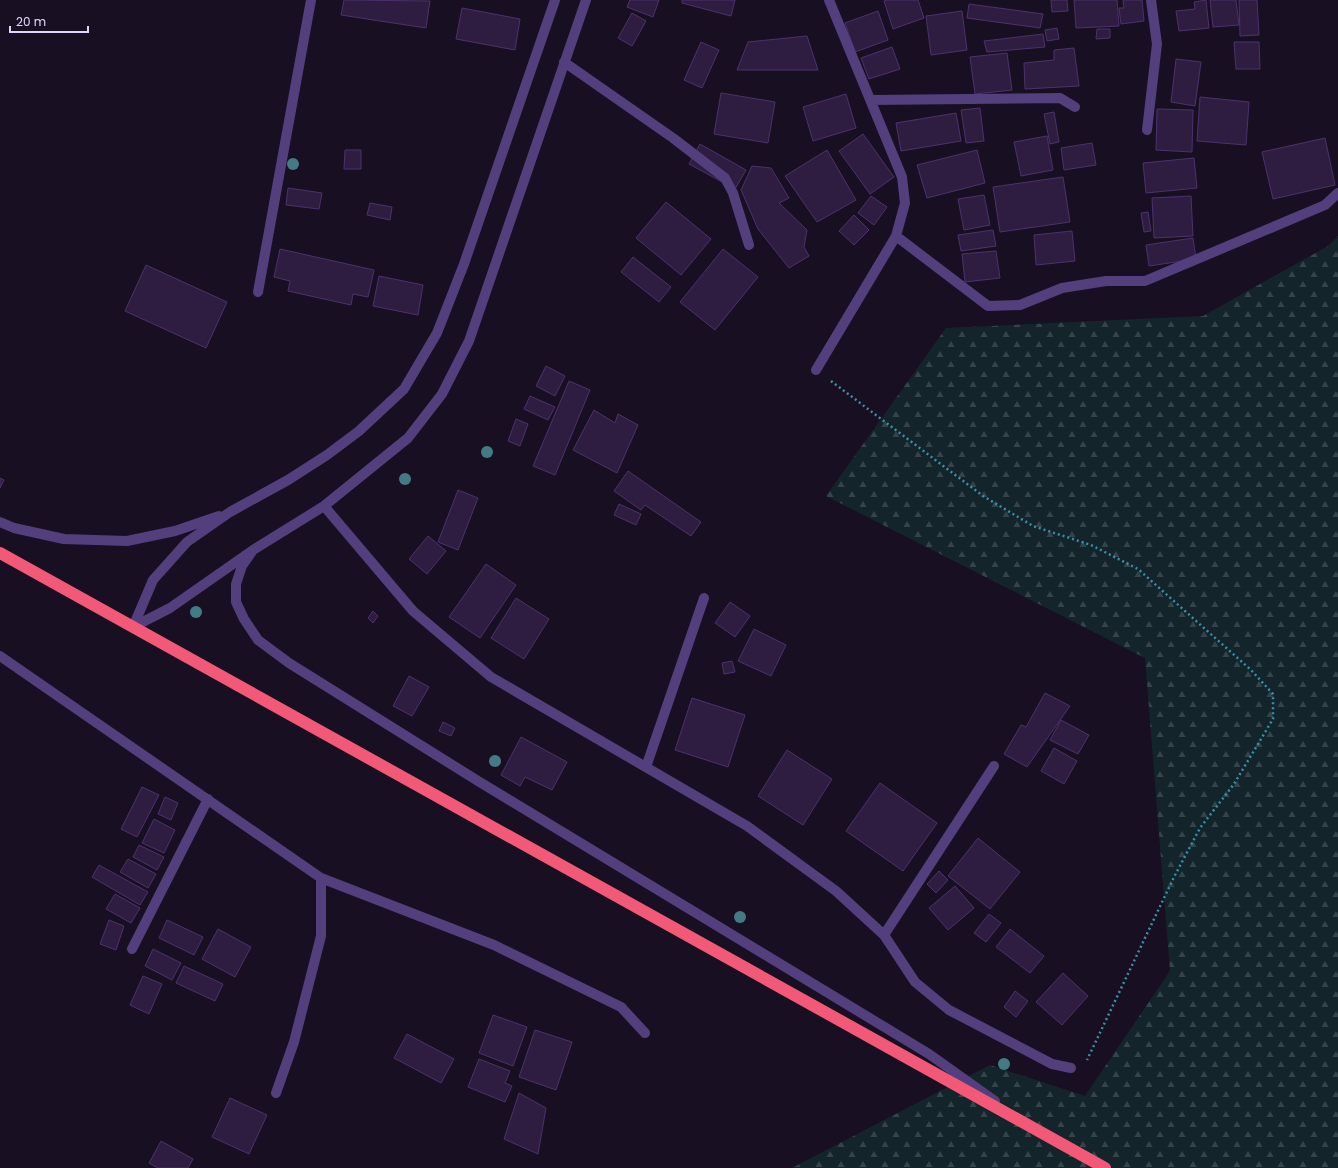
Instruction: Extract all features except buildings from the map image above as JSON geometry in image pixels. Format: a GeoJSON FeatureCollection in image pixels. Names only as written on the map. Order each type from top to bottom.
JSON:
{"type":"FeatureCollection","features":[{"type":"Feature","properties":{"kind":"highway"},"geometry":{"type":"LineString","coordinates":[[0,553],[1105,1168]]}},
{"type":"Feature","properties":{"kind":"street"},"geometry":{"type":"LineString","coordinates":[[258,292],[311,0]]}},
{"type":"Feature","properties":{"kind":"street"},"geometry":{"type":"LineString","coordinates":[[133,627],[153,580],[187,542],[230,512],[288,480],[327,455],[359,431],[404,389],[440,326],[464,264],[555,0]]}},
{"type":"Feature","properties":{"kind":"street"},"geometry":{"type":"LineString","coordinates":[[133,627],[170,608],[253,550],[324,506],[408,438],[442,394],[469,341],[586,0]]}},
{"type":"Feature","properties":{"kind":"street"},"geometry":{"type":"LineString","coordinates":[[816,370],[896,236],[905,203],[902,177],[829,0]]}},
{"type":"Feature","properties":{"kind":"street"},"geometry":{"type":"LineString","coordinates":[[1147,130],[1157,44],[1151,0]]}},
{"type":"Feature","properties":{"kind":"street"},"geometry":{"type":"LineString","coordinates":[[564,62],[673,138],[725,178],[734,193],[749,246]]}},
{"type":"Feature","properties":{"kind":"street"},"geometry":{"type":"LineString","coordinates":[[871,100],[1060,98],[1075,107]]}},
{"type":"Feature","properties":{"kind":"street"},"geometry":{"type":"LineString","coordinates":[[896,236],[988,306],[1020,305],[1062,288],[1106,281],[1145,281],[1325,205],[1338,193]]}},
{"type":"Feature","properties":{"kind":"street"},"geometry":{"type":"LineString","coordinates":[[324,506],[413,612],[491,677],[747,826],[836,891],[884,935],[915,982],[949,1010],[1052,1064],[1071,1068]]}},
{"type":"Feature","properties":{"kind":"street"},"geometry":{"type":"LineString","coordinates":[[0,522],[14,528],[64,539],[128,540],[175,531],[230,512]]}},
{"type":"Feature","properties":{"kind":"street"},"geometry":{"type":"LineString","coordinates":[[253,550],[242,566],[236,584],[236,602],[244,619],[258,640],[360,709],[929,1054],[1020,1120]]}},
{"type":"Feature","properties":{"kind":"street"},"geometry":{"type":"LineString","coordinates":[[646,766],[704,598]]}},
{"type":"Feature","properties":{"kind":"street"},"geometry":{"type":"LineString","coordinates":[[0,656],[321,878],[494,945],[621,1007],[645,1033]]}},
{"type":"Feature","properties":{"kind":"street"},"geometry":{"type":"LineString","coordinates":[[884,935],[994,766]]}},
{"type":"Feature","properties":{"kind":"street"},"geometry":{"type":"LineString","coordinates":[[132,949],[208,799]]}},
{"type":"Feature","properties":{"kind":"street"},"geometry":{"type":"LineString","coordinates":[[276,1092],[294,1042],[321,936],[321,878]]}},
{"type":"Feature","properties":{"kind":"path"},"geometry":{"type":"LineString","coordinates":[[816,370],[983,496],[1033,526],[1091,545],[1138,569],[1251,670],[1273,694],[1273,719],[1234,784],[1200,828],[1174,877],[1086,1061],[1071,1068]]}},
{"type":"Feature","properties":{"kind":"green space"},"geometry":{"type":"Polygon","coordinates":[[[1338,236],[1338,1168],[792,1168],[990,1065],[1085,1096],[1170,971],[1145,658],[826,496],[946,328],[1203,316],[1328,246],[1338,236]]]}}]}
